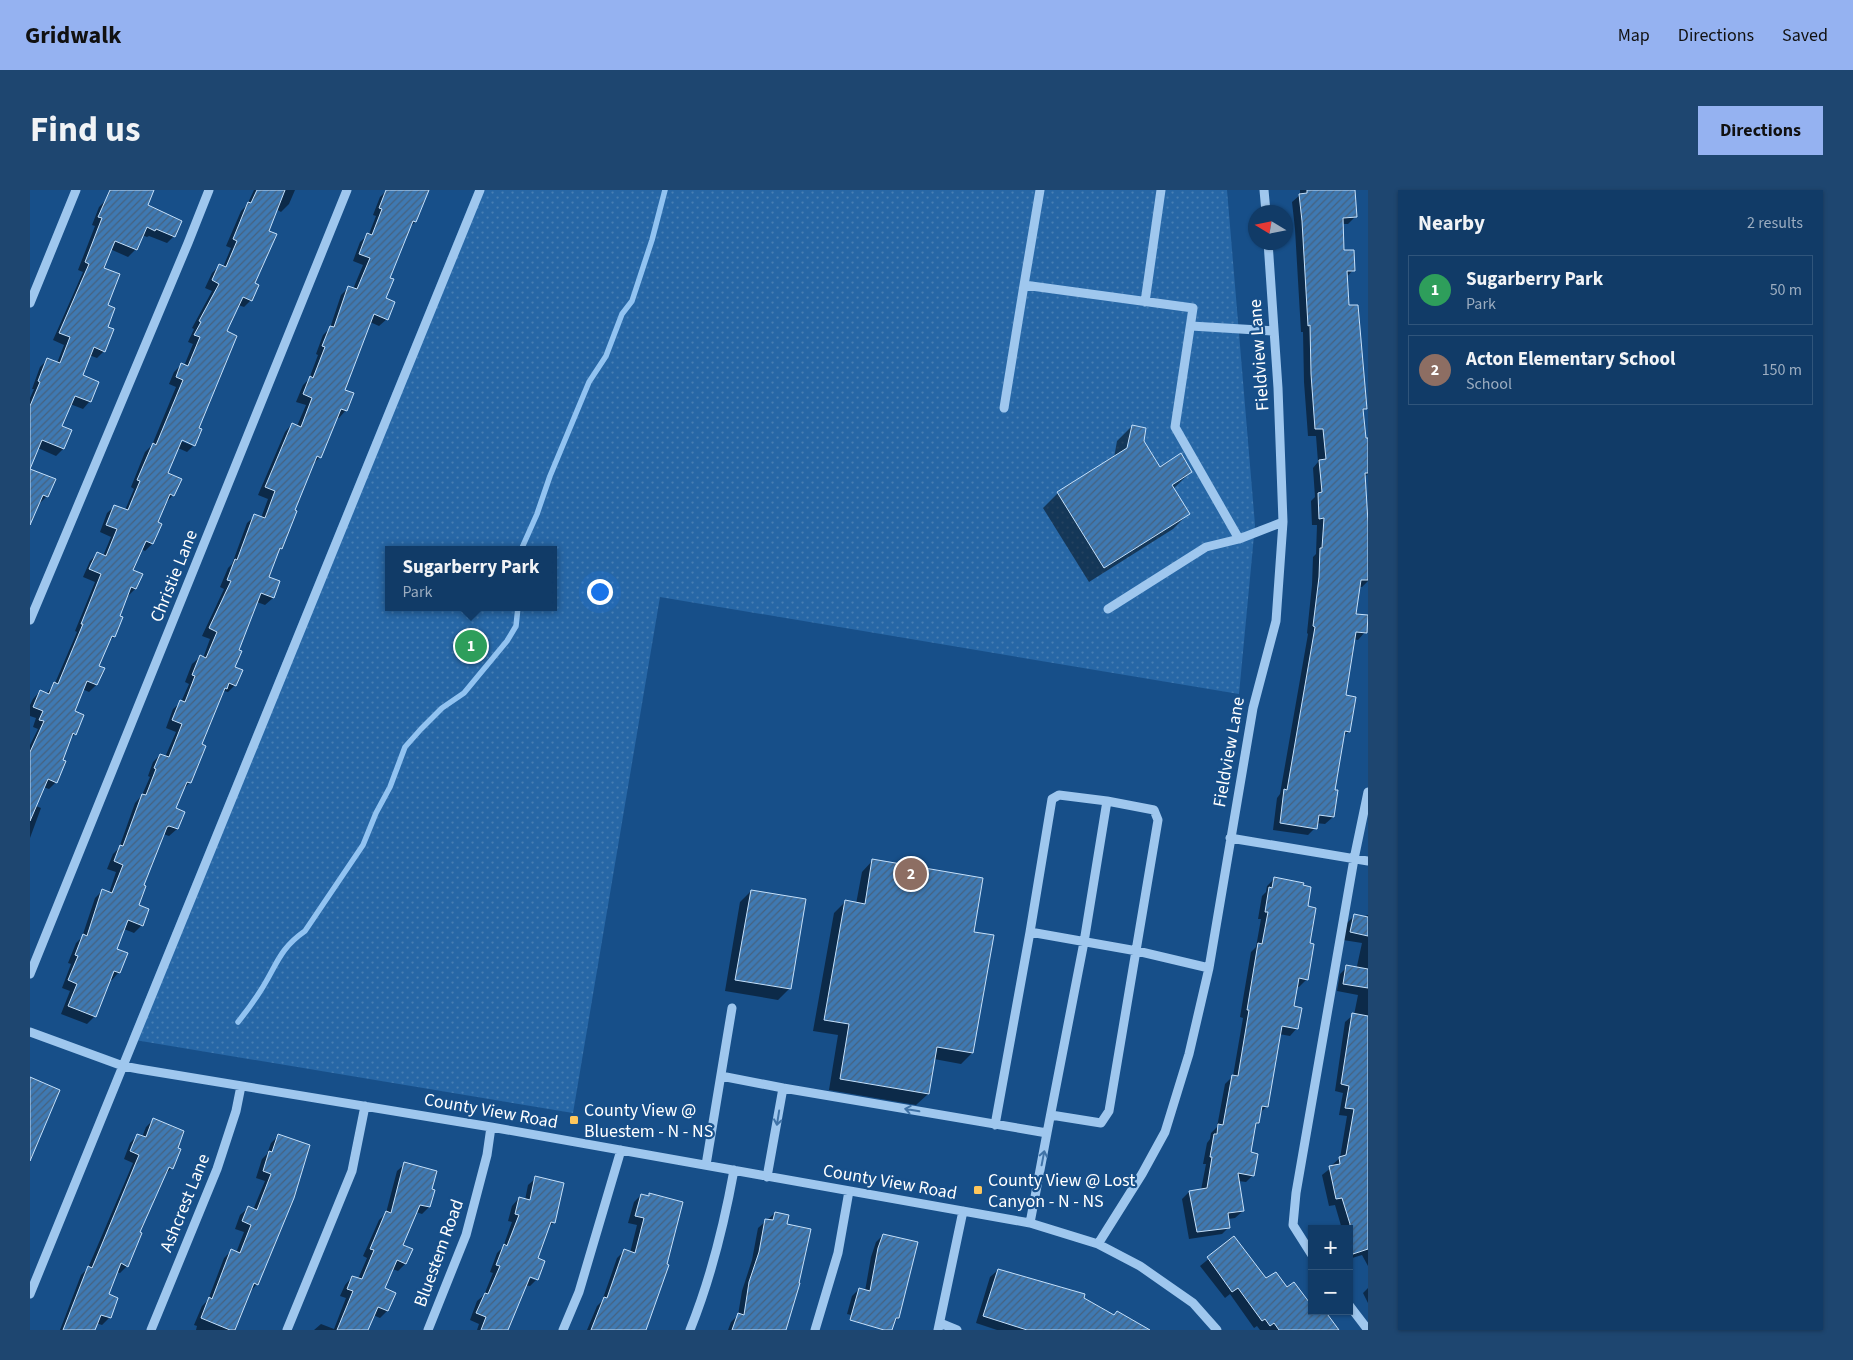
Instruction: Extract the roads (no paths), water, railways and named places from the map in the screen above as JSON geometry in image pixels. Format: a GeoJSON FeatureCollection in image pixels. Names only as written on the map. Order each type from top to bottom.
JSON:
{"type":"FeatureCollection","features":[{"type":"Feature","properties":{"kind":"street"},"geometry":{"type":"LineString","coordinates":[[30,302],[76,190]]}},
{"type":"Feature","properties":{"kind":"street"},"geometry":{"type":"LineString","coordinates":[[30,620],[209,190]]}},
{"type":"Feature","properties":{"kind":"street","name":"Christie Lane"},"geometry":{"type":"LineString","coordinates":[[30,974],[347,190]]}},
{"type":"Feature","properties":{"kind":"street"},"geometry":{"type":"LineString","coordinates":[[30,1294],[480,190]]}},
{"type":"Feature","properties":{"kind":"street"},"geometry":{"type":"LineString","coordinates":[[1004,408],[1040,190]]}},
{"type":"Feature","properties":{"kind":"street"},"geometry":{"type":"LineString","coordinates":[[1145,302],[1161,190]]}},
{"type":"Feature","properties":{"kind":"street"},"geometry":{"type":"LineString","coordinates":[[1264,190],[1265,205]]}},
{"type":"Feature","properties":{"kind":"street","name":"Fieldview Lane"},"geometry":{"type":"LineString","coordinates":[[1098,1244],[1142,1174],[1165,1132],[1190,1054],[1209,968],[1252,708],[1276,621],[1283,522],[1269,250]]}},
{"type":"Feature","properties":{"kind":"street"},"geometry":{"type":"LineString","coordinates":[[1024,285],[1193,308],[1175,427],[1239,539]]}},
{"type":"Feature","properties":{"kind":"street"},"geometry":{"type":"LineString","coordinates":[[1191,326],[1274,332]]}},
{"type":"Feature","properties":{"kind":"street"},"geometry":{"type":"LineString","coordinates":[[1108,609],[1206,547],[1239,539],[1283,522]]}},
{"type":"Feature","properties":{"kind":"street"},"geometry":{"type":"LineString","coordinates":[[1308,1249],[1293,1225],[1296,1193],[1354,859],[1368,792]]}},
{"type":"Feature","properties":{"kind":"street"},"geometry":{"type":"LineString","coordinates":[[995,1124],[1052,799],[1059,795],[1154,810],[1158,820],[1109,1111],[1101,1123],[1051,1115]]}},
{"type":"Feature","properties":{"kind":"street"},"geometry":{"type":"LineString","coordinates":[[1030,1223],[1084,942],[1107,802]]}},
{"type":"Feature","properties":{"kind":"street"},"geometry":{"type":"LineString","coordinates":[[1230,838],[1368,861]]}},
{"type":"Feature","properties":{"kind":"street"},"geometry":{"type":"LineString","coordinates":[[1030,932],[1137,951],[1209,968]]}},
{"type":"Feature","properties":{"kind":"street"},"geometry":{"type":"LineString","coordinates":[[706,1165],[732,1008]]}},
{"type":"Feature","properties":{"kind":"street","name":"County View Road"},"geometry":{"type":"LineString","coordinates":[[30,1032],[123,1066],[491,1127],[1030,1223],[1098,1244],[1140,1266],[1193,1303],[1217,1330]]}},
{"type":"Feature","properties":{"kind":"street"},"geometry":{"type":"LineString","coordinates":[[721,1076],[1048,1133]]}},
{"type":"Feature","properties":{"kind":"street","name":"Ashcrest Lane"},"geometry":{"type":"LineString","coordinates":[[151,1330],[217,1169],[236,1111],[241,1086]]}},
{"type":"Feature","properties":{"kind":"street"},"geometry":{"type":"LineString","coordinates":[[767,1176],[783,1088]]}},
{"type":"Feature","properties":{"kind":"street"},"geometry":{"type":"LineString","coordinates":[[287,1330],[352,1170],[365,1106]]}},
{"type":"Feature","properties":{"kind":"street","name":"Bluestem Road"},"geometry":{"type":"LineString","coordinates":[[428,1330],[466,1235],[487,1155],[491,1127]]}},
{"type":"Feature","properties":{"kind":"street"},"geometry":{"type":"LineString","coordinates":[[563,1330],[578,1292],[621,1150]]}},
{"type":"Feature","properties":{"kind":"street"},"geometry":{"type":"LineString","coordinates":[[690,1330],[717,1252],[734,1170]]}},
{"type":"Feature","properties":{"kind":"street"},"geometry":{"type":"LineString","coordinates":[[815,1330],[838,1253],[849,1191]]}},
{"type":"Feature","properties":{"kind":"street"},"geometry":{"type":"LineString","coordinates":[[957,1330],[939,1327],[963,1211]]}},
{"type":"Feature","properties":{"kind":"street"},"geometry":{"type":"LineString","coordinates":[[1353,1310],[1368,1330]]}},
{"type":"Feature","properties":{"kind":"waterway"},"geometry":{"type":"LineString","coordinates":[[523,546],[589,382],[606,356],[622,314],[632,301],[652,240],[665,190]]}},
{"type":"Feature","properties":{"kind":"waterway"},"geometry":{"type":"LineString","coordinates":[[238,1022],[261,990],[279,958],[289,944],[305,931],[363,845],[376,813],[390,787],[405,747],[442,708],[464,693],[507,641],[516,626],[518,611]]}},
{"type":"Feature","properties":{"kind":"place","name":"Sugarberry Park"},"geometry":{"type":"Point","coordinates":[471,646]}},
{"type":"Feature","properties":{"kind":"place","name":"Acton Elementary School"},"geometry":{"type":"Point","coordinates":[911,874]}},
{"type":"Feature","properties":{"kind":"place","name":"County View @ Bluestem - N - NS"},"geometry":{"type":"Point","coordinates":[574,1120]}},
{"type":"Feature","properties":{"kind":"place","name":"County View @ Lost Canyon - N - NS"},"geometry":{"type":"Point","coordinates":[978,1190]}}]}
